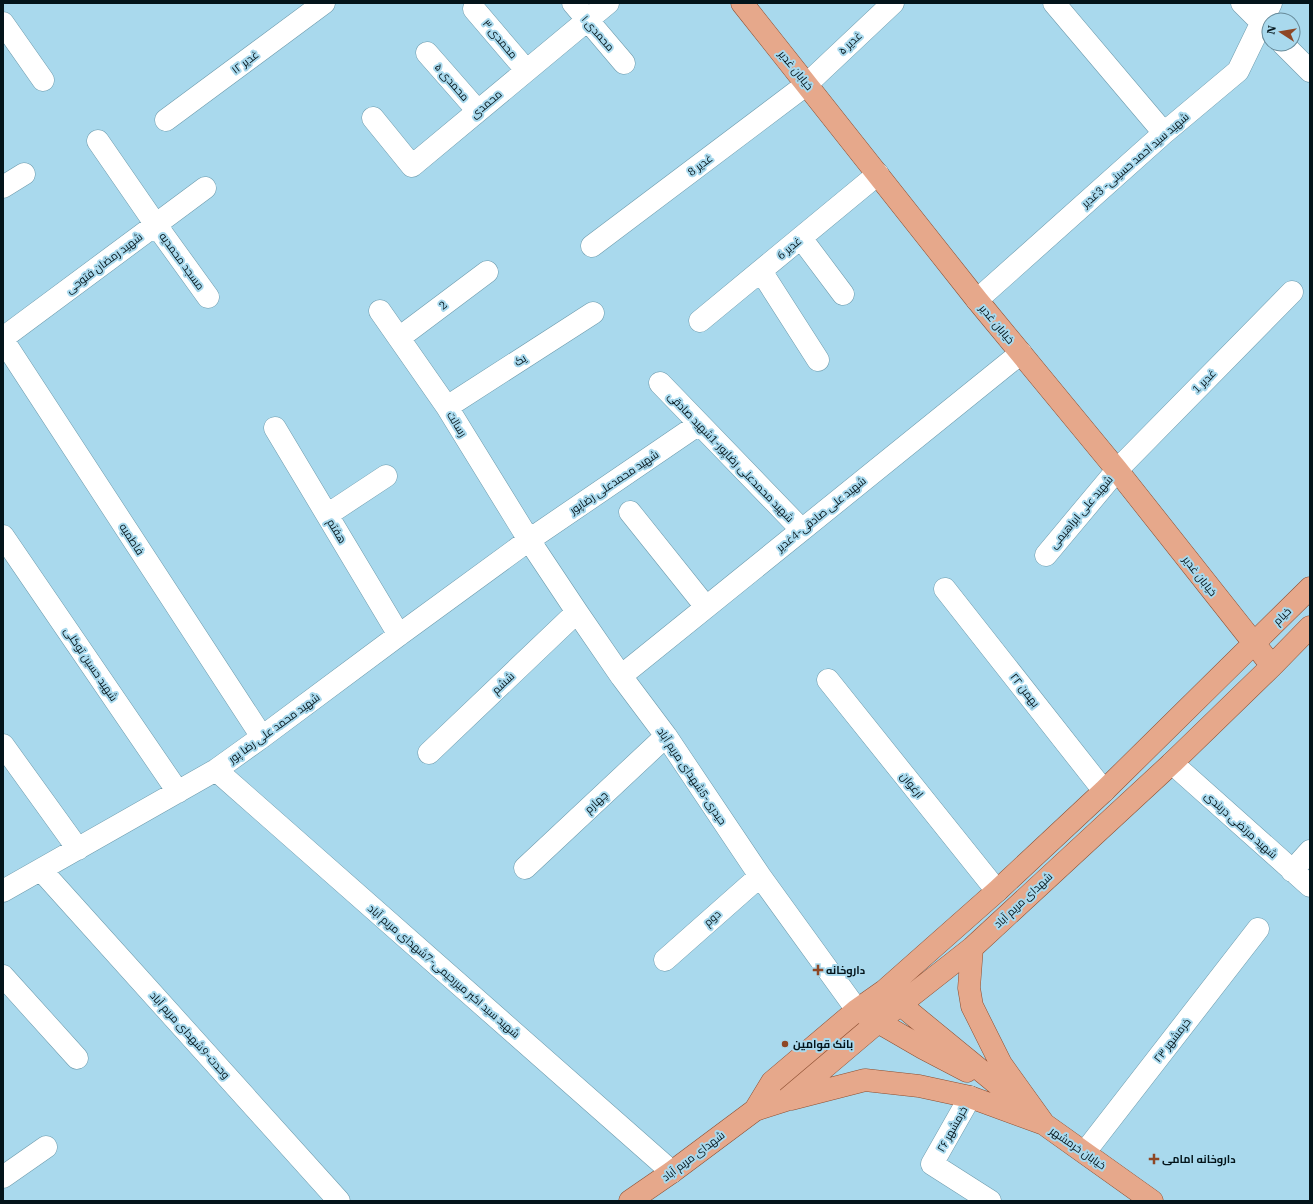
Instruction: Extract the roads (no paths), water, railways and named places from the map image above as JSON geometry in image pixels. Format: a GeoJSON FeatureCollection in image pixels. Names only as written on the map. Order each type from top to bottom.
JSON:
{"type":"FeatureCollection","features":[{"type":"Feature","properties":{"kind":"main road","name":"خیابان غدیر"},"geometry":{"type":"LineString","coordinates":[[742,3],[977,300],[1117,470],[1272,666]]}},
{"type":"Feature","properties":{"kind":"main road","name":"خیام"},"geometry":{"type":"LineString","coordinates":[[1254,644],[1310,588]]}},
{"type":"Feature","properties":{"kind":"main road"},"geometry":{"type":"LineString","coordinates":[[1272,666],[1310,627]]}},
{"type":"Feature","properties":{"kind":"main road","name":"شهدای مریم آباد"},"geometry":{"type":"LineString","coordinates":[[755,1110],[772,1082],[857,1010],[884,991],[997,890],[1104,791],[1254,644]]}},
{"type":"Feature","properties":{"kind":"main road","name":"شهدای مریم آباد"},"geometry":{"type":"LineString","coordinates":[[630,1201],[672,1172],[755,1110],[786,1100],[900,1004],[972,948],[1172,763],[1272,666]]}},
{"type":"Feature","properties":{"kind":"main road"},"geometry":{"type":"LineString","coordinates":[[972,948],[969,988],[972,1006],[1002,1064],[1044,1124]]}},
{"type":"Feature","properties":{"kind":"main road","name":"خیابان خرمشهر"},"geometry":{"type":"LineString","coordinates":[[884,991],[1008,1092],[1044,1124],[1152,1201]]}},
{"type":"Feature","properties":{"kind":"main road","name":"خیابان خرمشهر"},"geometry":{"type":"LineString","coordinates":[[857,1010],[923,1048],[1008,1092]]}},
{"type":"Feature","properties":{"kind":"main road"},"geometry":{"type":"LineString","coordinates":[[786,1100],[865,1080],[920,1086],[970,1097],[1044,1124]]}},
{"type":"Feature","properties":{"kind":"street","name":"غدیر ۱۲"},"geometry":{"type":"LineString","coordinates":[[166,120],[324,3]]}},
{"type":"Feature","properties":{"kind":"street","name":"محمدی ۱"},"geometry":{"type":"LineString","coordinates":[[573,3],[624,63]]}},
{"type":"Feature","properties":{"kind":"street","name":"محمدی"},"geometry":{"type":"LineString","coordinates":[[373,118],[412,166],[608,3]]}},
{"type":"Feature","properties":{"kind":"street","name":"غدیر ۵"},"geometry":{"type":"LineString","coordinates":[[807,84],[894,3]]}},
{"type":"Feature","properties":{"kind":"street"},"geometry":{"type":"LineString","coordinates":[[1054,3],[1164,133]]}},
{"type":"Feature","properties":{"kind":"street"},"geometry":{"type":"LineString","coordinates":[[1242,3],[1261,22]]}},
{"type":"Feature","properties":{"kind":"street","name":"محمدی ۳"},"geometry":{"type":"LineString","coordinates":[[474,8],[526,70]]}},
{"type":"Feature","properties":{"kind":"street"},"geometry":{"type":"LineString","coordinates":[[3,23],[43,80]]}},
{"type":"Feature","properties":{"kind":"street","name":"شهید سید احمد حسینی- 3غدیر"},"geometry":{"type":"LineString","coordinates":[[977,300],[1164,133],[1238,71],[1261,33]]}},
{"type":"Feature","properties":{"kind":"street"},"geometry":{"type":"LineString","coordinates":[[1291,52],[1310,71]]}},
{"type":"Feature","properties":{"kind":"street","name":"محمدی ۵"},"geometry":{"type":"LineString","coordinates":[[427,53],[478,110]]}},
{"type":"Feature","properties":{"kind":"street","name":"غدیر 8"},"geometry":{"type":"LineString","coordinates":[[592,246],[807,84]]}},
{"type":"Feature","properties":{"kind":"street","name":"مسجد محمدیه"},"geometry":{"type":"LineString","coordinates":[[98,141],[208,297]]}},
{"type":"Feature","properties":{"kind":"street"},"geometry":{"type":"LineString","coordinates":[[3,187],[24,174]]}},
{"type":"Feature","properties":{"kind":"street","name":"غدیر 6"},"geometry":{"type":"LineString","coordinates":[[700,322],[878,174]]}},
{"type":"Feature","properties":{"kind":"street","name":"شهید رمضان فتوحی"},"geometry":{"type":"LineString","coordinates":[[3,339],[205,188]]}},
{"type":"Feature","properties":{"kind":"street"},"geometry":{"type":"LineString","coordinates":[[801,238],[843,294]]}},
{"type":"Feature","properties":{"kind":"street"},"geometry":{"type":"LineString","coordinates":[[761,271],[818,360]]}},
{"type":"Feature","properties":{"kind":"street","name":"2"},"geometry":{"type":"LineString","coordinates":[[399,338],[488,272]]}},
{"type":"Feature","properties":{"kind":"street","name":"غدیر 1"},"geometry":{"type":"LineString","coordinates":[[1117,470],[1292,292]]}},
{"type":"Feature","properties":{"kind":"street","name":"رسالت"},"geometry":{"type":"LineString","coordinates":[[380,311],[447,407],[529,540]]}},
{"type":"Feature","properties":{"kind":"street","name":"یک"},"geometry":{"type":"LineString","coordinates":[[447,407],[593,313]]}},
{"type":"Feature","properties":{"kind":"street","name":"فاطمیه"},"geometry":{"type":"LineString","coordinates":[[3,339],[262,738]]}},
{"type":"Feature","properties":{"kind":"street","name":"شهید علی صادقی-4غدیر"},"geometry":{"type":"LineString","coordinates":[[622,676],[1021,352]]}},
{"type":"Feature","properties":{"kind":"street","name":"شهید محمدعلی رضاپور-1شهید صادقی"},"geometry":{"type":"LineString","coordinates":[[660,384],[802,530]]}},
{"type":"Feature","properties":{"kind":"street","name":"شهید محمدعلی رضاپور"},"geometry":{"type":"LineString","coordinates":[[529,540],[699,424]]}},
{"type":"Feature","properties":{"kind":"street","name":"هفتم"},"geometry":{"type":"LineString","coordinates":[[275,428],[399,635]]}},
{"type":"Feature","properties":{"kind":"street","name":"شهید علی ابراهیمی"},"geometry":{"type":"LineString","coordinates":[[1046,555],[1117,470]]}},
{"type":"Feature","properties":{"kind":"street"},"geometry":{"type":"LineString","coordinates":[[327,516],[386,476]]}},
{"type":"Feature","properties":{"kind":"street"},"geometry":{"type":"LineString","coordinates":[[630,512],[706,607]]}},
{"type":"Feature","properties":{"kind":"street","name":"شهید حسین توکلی"},"geometry":{"type":"LineString","coordinates":[[3,536],[178,792]]}},
{"type":"Feature","properties":{"kind":"street","name":"شهید محمد علی رضا پور"},"geometry":{"type":"LineString","coordinates":[[3,891],[216,770],[262,738],[529,540]]}},
{"type":"Feature","properties":{"kind":"street","name":"حیدری-5شهدای مریم آباد"},"geometry":{"type":"LineString","coordinates":[[529,540],[577,612],[666,736],[760,876],[857,1010]]}},
{"type":"Feature","properties":{"kind":"street","name":"۲۲ بهمن"},"geometry":{"type":"LineString","coordinates":[[945,589],[1104,791]]}},
{"type":"Feature","properties":{"kind":"street","name":"ششم"},"geometry":{"type":"LineString","coordinates":[[429,753],[577,612]]}},
{"type":"Feature","properties":{"kind":"street","name":"ارغوان"},"geometry":{"type":"LineString","coordinates":[[828,680],[997,890]]}},
{"type":"Feature","properties":{"kind":"street","name":"چهارم"},"geometry":{"type":"LineString","coordinates":[[525,868],[666,736]]}},
{"type":"Feature","properties":{"kind":"street"},"geometry":{"type":"LineString","coordinates":[[3,745],[78,849]]}},
{"type":"Feature","properties":{"kind":"street","name":"شهید مرتضی دربندی"},"geometry":{"type":"LineString","coordinates":[[1172,763],[1310,886]]}},
{"type":"Feature","properties":{"kind":"street","name":"شهید سید اکبر میررحیمی-7شهدای مریم آباد"},"geometry":{"type":"LineString","coordinates":[[216,770],[672,1172]]}},
{"type":"Feature","properties":{"kind":"street"},"geometry":{"type":"LineString","coordinates":[[1292,871],[1310,851]]}},
{"type":"Feature","properties":{"kind":"street","name":"وحدت-9شهدای مریم آباد"},"geometry":{"type":"LineString","coordinates":[[41,870],[338,1201]]}},
{"type":"Feature","properties":{"kind":"street","name":"دوم"},"geometry":{"type":"LineString","coordinates":[[665,960],[760,876]]}},
{"type":"Feature","properties":{"kind":"street","name":"خرمشهر ۲۳"},"geometry":{"type":"LineString","coordinates":[[1085,1152],[1258,929]]}},
{"type":"Feature","properties":{"kind":"street"},"geometry":{"type":"LineString","coordinates":[[3,976],[77,1058]]}},
{"type":"Feature","properties":{"kind":"street","name":"خرمشهر ۲۶"},"geometry":{"type":"LineString","coordinates":[[970,1097],[932,1164],[990,1201]]}},
{"type":"Feature","properties":{"kind":"street"},"geometry":{"type":"LineString","coordinates":[[3,1177],[46,1147]]}},
{"type":"Feature","properties":{"kind":"place","name":"داروخانه"},"geometry":{"type":"Point","coordinates":[818,970]}},
{"type":"Feature","properties":{"kind":"place","name":"بانک قوامین"},"geometry":{"type":"Point","coordinates":[785,1044]}},
{"type":"Feature","properties":{"kind":"place","name":"داروخانه امامی"},"geometry":{"type":"Point","coordinates":[1154,1159]}}]}
